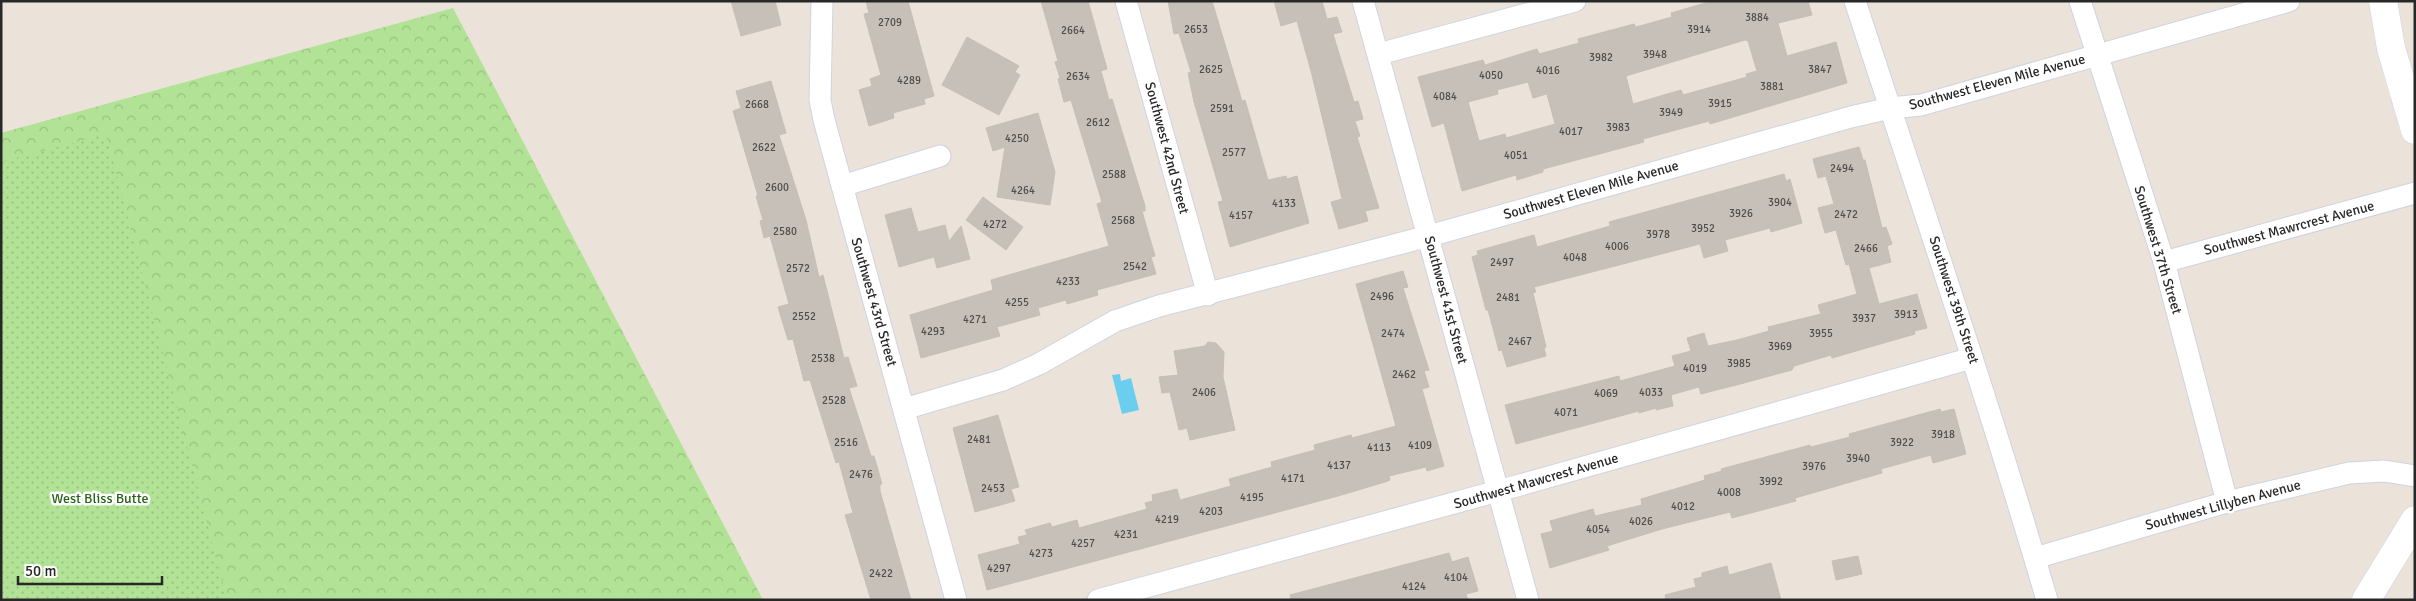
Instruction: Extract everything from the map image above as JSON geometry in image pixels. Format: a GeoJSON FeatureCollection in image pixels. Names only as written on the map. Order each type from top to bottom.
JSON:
{"type":"FeatureCollection","features":[{"type":"Feature","properties":{"kind":"main road"},"geometry":{"type":"LineString","coordinates":[[2383,1],[2391,48],[2415,130]]}},
{"type":"Feature","properties":{"kind":"main road"},"geometry":{"type":"LineString","coordinates":[[2366,600],[2415,520]]}},
{"type":"Feature","properties":{"kind":"street","name":"Southwest 43rd Street"},"geometry":{"type":"LineString","coordinates":[[822,1],[820,100],[956,600]]}},
{"type":"Feature","properties":{"kind":"street","name":"Southwest 42nd Street"},"geometry":{"type":"LineString","coordinates":[[1126,1],[1208,295]]}},
{"type":"Feature","properties":{"kind":"street","name":"Southwest 41st Street"},"geometry":{"type":"LineString","coordinates":[[1363,1],[1528,600]]}},
{"type":"Feature","properties":{"kind":"street"},"geometry":{"type":"LineString","coordinates":[[1379,54],[1576,1]]}},
{"type":"Feature","properties":{"kind":"street","name":"Southwest 39th Street"},"geometry":{"type":"LineString","coordinates":[[1855,1],[1972,358],[2047,600]]}},
{"type":"Feature","properties":{"kind":"street","name":"Southwest 37th Street"},"geometry":{"type":"LineString","coordinates":[[2080,1],[2164,262],[2227,502]]}},
{"type":"Feature","properties":{"kind":"street","name":"Southwest Eleven Mile Avenue"},"geometry":{"type":"LineString","coordinates":[[904,409],[1003,380],[1039,364],[1114,322],[1159,306],[1208,295],[1429,236],[1851,117],[1890,108],[1921,105],[2289,1]]}},
{"type":"Feature","properties":{"kind":"street"},"geometry":{"type":"LineString","coordinates":[[842,186],[940,156]]}},
{"type":"Feature","properties":{"kind":"street","name":"Southwest Mawrcrest Avenue"},"geometry":{"type":"LineString","coordinates":[[2164,262],[2415,193]]}},
{"type":"Feature","properties":{"kind":"street","name":"Southwest Mawcrest Avenue"},"geometry":{"type":"LineString","coordinates":[[1098,600],[1498,491],[1972,358]]}},
{"type":"Feature","properties":{"kind":"street","name":"Southwest Lillyben Avenue"},"geometry":{"type":"LineString","coordinates":[[2035,558],[2227,502],[2349,474],[2384,471],[2415,476]]}},
{"type":"Feature","properties":{"kind":"green space"},"geometry":{"type":"Polygon","coordinates":[[[453,8],[763,600],[1,600],[1,133],[453,8]]]}},
{"type":"Feature","properties":{"kind":"green space","name":"West Bliss Butte"},"geometry":{"type":"Polygon","coordinates":[[[106,134],[227,600],[1,600],[1,162],[106,134]]]}},
{"type":"Feature","properties":{"kind":"water"},"geometry":{"type":"Polygon","coordinates":[[[1120,374],[1121,381],[1131,378],[1139,410],[1122,414],[1112,375],[1120,374]]]}},
{"type":"Feature","properties":{"kind":"building"},"geometry":{"type":"Polygon","coordinates":[[[731,1],[775,1],[781,25],[741,36],[731,1]]]}},
{"type":"Feature","properties":{"kind":"building"},"geometry":{"type":"Polygon","coordinates":[[[866,1],[908,1],[934,96],[924,99],[925,104],[893,113],[894,118],[869,126],[859,90],[872,86],[870,79],[881,75],[864,14],[869,13],[866,1]]]}},
{"type":"Feature","properties":{"kind":"building"},"geometry":{"type":"Polygon","coordinates":[[[1041,1],[1088,1],[1107,69],[1101,71],[1109,100],[1112,99],[1145,206],[1145,211],[1142,211],[1155,256],[1151,257],[1156,274],[1097,290],[1098,295],[1067,304],[1066,300],[1038,308],[1040,315],[997,327],[1000,336],[921,358],[910,315],[993,290],[991,280],[1109,246],[1097,204],[1102,202],[1071,100],[1064,102],[1055,62],[1058,61],[1041,1]]]}},
{"type":"Feature","properties":{"kind":"building"},"geometry":{"type":"Polygon","coordinates":[[[1168,1],[1212,1],[1242,101],[1245,100],[1268,180],[1286,176],[1287,179],[1297,176],[1309,223],[1230,247],[1218,202],[1223,201],[1194,102],[1188,73],[1191,72],[1179,33],[1174,34],[1168,1]]]}},
{"type":"Feature","properties":{"kind":"building"},"geometry":{"type":"Polygon","coordinates":[[[1274,1],[1322,1],[1327,19],[1337,17],[1342,32],[1333,34],[1354,102],[1358,101],[1363,119],[1355,121],[1360,136],[1357,137],[1379,208],[1365,211],[1368,221],[1339,229],[1331,202],[1342,199],[1297,21],[1281,26],[1274,1]]]}},
{"type":"Feature","properties":{"kind":"building"},"geometry":{"type":"Polygon","coordinates":[[[1712,1],[1808,1],[1812,15],[1778,23],[1787,56],[1836,42],[1847,83],[1710,124],[1709,121],[1643,139],[1644,142],[1543,169],[1543,172],[1517,180],[1516,175],[1462,191],[1444,123],[1432,127],[1418,77],[1483,60],[1485,65],[1537,49],[1539,54],[1579,43],[1578,39],[1634,24],[1636,27],[1672,17],[1671,13],[1712,1]],[[1745,40],[1626,76],[1633,104],[1681,90],[1683,95],[1747,77],[1746,74],[1757,71],[1748,41],[1745,40]],[[1528,82],[1497,90],[1498,94],[1468,102],[1479,141],[1505,134],[1506,138],[1555,124],[1547,94],[1533,98],[1528,82]]]}},
{"type":"Feature","properties":{"kind":"building"},"geometry":{"type":"Polygon","coordinates":[[[967,37],[1019,66],[1015,72],[1020,75],[999,115],[942,85],[967,37]]]}},
{"type":"Feature","properties":{"kind":"building"},"geometry":{"type":"Polygon","coordinates":[[[771,81],[786,133],[779,135],[806,220],[819,277],[823,275],[844,358],[848,357],[857,386],[849,388],[871,456],[874,456],[882,484],[880,484],[880,491],[911,600],[871,600],[845,515],[853,513],[839,462],[836,463],[810,380],[804,381],[793,339],[788,340],[778,307],[789,304],[770,236],[764,238],[760,221],[763,220],[756,196],[758,196],[733,111],[741,108],[736,91],[771,81]]]}},
{"type":"Feature","properties":{"kind":"building"},"geometry":{"type":"Polygon","coordinates":[[[1038,113],[1055,172],[1050,205],[997,197],[1005,147],[993,151],[986,128],[1038,113]]]}},
{"type":"Feature","properties":{"kind":"building"},"geometry":{"type":"Polygon","coordinates":[[[1859,147],[1863,160],[1865,160],[1882,228],[1886,227],[1892,244],[1887,246],[1891,262],[1869,268],[1879,304],[1917,294],[1927,328],[1914,331],[1915,334],[1832,358],[1831,355],[1794,366],[1792,370],[1744,383],[1701,394],[1699,387],[1671,395],[1673,406],[1639,413],[1639,411],[1516,444],[1505,405],[1619,376],[1620,381],[1675,366],[1672,356],[1691,351],[1687,338],[1704,333],[1708,346],[1737,340],[1769,331],[1768,327],[1821,314],[1818,305],[1857,294],[1849,264],[1846,265],[1836,230],[1825,233],[1818,208],[1834,204],[1826,176],[1818,178],[1813,159],[1859,147]]]}},
{"type":"Feature","properties":{"kind":"building"},"geometry":{"type":"Polygon","coordinates":[[[1784,174],[1786,181],[1790,179],[1802,223],[1771,232],[1770,228],[1725,240],[1728,251],[1704,258],[1700,244],[1534,287],[1536,292],[1533,293],[1546,347],[1544,348],[1546,356],[1507,367],[1502,350],[1499,351],[1472,257],[1478,255],[1477,251],[1534,235],[1537,247],[1610,226],[1609,222],[1784,174]]]}},
{"type":"Feature","properties":{"kind":"building"},"geometry":{"type":"Polygon","coordinates":[[[983,197],[1023,227],[1006,250],[966,220],[983,197]]]}},
{"type":"Feature","properties":{"kind":"building"},"geometry":{"type":"Polygon","coordinates":[[[911,208],[918,232],[945,225],[949,241],[961,226],[970,259],[937,268],[934,257],[899,267],[885,215],[911,208]]]}},
{"type":"Feature","properties":{"kind":"building"},"geometry":{"type":"Polygon","coordinates":[[[1403,271],[1408,287],[1403,288],[1429,370],[1424,371],[1429,387],[1422,389],[1444,466],[1427,471],[1426,467],[1389,476],[1390,480],[1385,482],[1338,496],[987,590],[978,555],[1020,544],[1018,537],[1027,535],[1025,530],[1050,523],[1052,527],[1077,520],[1079,528],[1147,509],[1145,503],[1153,501],[1152,495],[1177,489],[1180,500],[1231,486],[1229,479],[1272,467],[1271,462],[1315,450],[1314,445],[1351,435],[1352,438],[1396,426],[1356,284],[1403,271]]]}},
{"type":"Feature","properties":{"kind":"building"},"geometry":{"type":"Polygon","coordinates":[[[1208,342],[1216,343],[1224,352],[1223,377],[1235,430],[1190,440],[1187,428],[1179,430],[1170,392],[1162,393],[1159,377],[1178,375],[1174,351],[1205,346],[1208,342]]]}},
{"type":"Feature","properties":{"kind":"building"},"geometry":{"type":"Polygon","coordinates":[[[1940,409],[1941,412],[1954,409],[1966,454],[1933,463],[1931,455],[1881,469],[1882,473],[1795,498],[1796,501],[1732,518],[1730,512],[1662,529],[1607,546],[1609,550],[1550,568],[1541,534],[1553,531],[1550,521],[1593,509],[1595,516],[1642,505],[1641,499],[1705,480],[1704,476],[1722,471],[1721,469],[1810,445],[1811,447],[1850,437],[1849,434],[1940,409]]]}},
{"type":"Feature","properties":{"kind":"building"},"geometry":{"type":"Polygon","coordinates":[[[998,415],[1019,487],[1011,489],[1015,501],[975,512],[953,428],[998,415]]]}},
{"type":"Feature","properties":{"kind":"building"},"geometry":{"type":"Polygon","coordinates":[[[1449,553],[1452,562],[1468,557],[1478,591],[1466,594],[1468,600],[1291,600],[1290,595],[1449,553]]]}},
{"type":"Feature","properties":{"kind":"building"},"geometry":{"type":"Polygon","coordinates":[[[1858,556],[1862,574],[1836,580],[1832,561],[1858,556]]]}},
{"type":"Feature","properties":{"kind":"building"},"geometry":{"type":"Polygon","coordinates":[[[1771,563],[1781,600],[1666,600],[1665,595],[1696,587],[1694,579],[1702,577],[1702,573],[1727,566],[1729,575],[1771,563]]]}}]}
